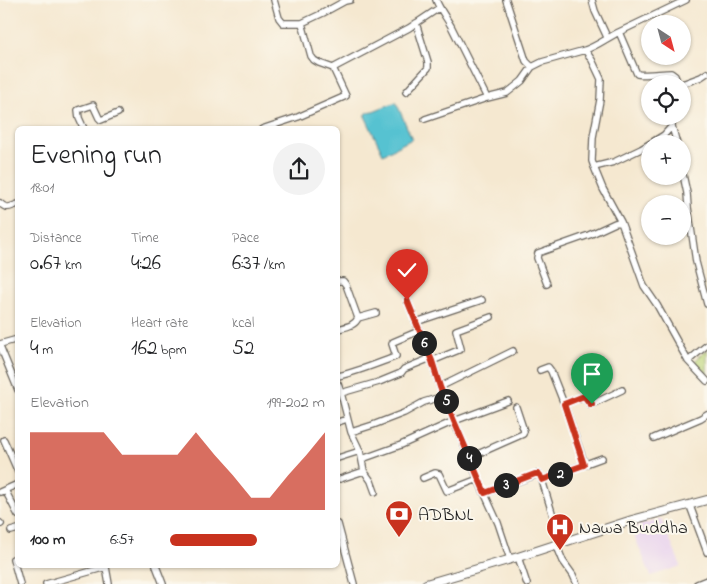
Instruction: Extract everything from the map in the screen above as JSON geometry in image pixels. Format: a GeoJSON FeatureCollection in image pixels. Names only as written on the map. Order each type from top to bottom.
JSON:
{"type":"FeatureCollection","features":[{"type":"Feature","properties":{"kind":"main road"},"geometry":{"type":"LineString","coordinates":[[426,584],[632,520],[707,500]]}},
{"type":"Feature","properties":{"kind":"street"},"geometry":{"type":"LineString","coordinates":[[274,0],[279,18],[284,23],[302,22],[350,0]]}},
{"type":"Feature","properties":{"kind":"street"},"geometry":{"type":"LineString","coordinates":[[436,0],[487,98]]}},
{"type":"Feature","properties":{"kind":"street"},"geometry":{"type":"LineString","coordinates":[[506,0],[526,61],[532,67]]}},
{"type":"Feature","properties":{"kind":"street"},"geometry":{"type":"LineString","coordinates":[[592,0],[607,37]]}},
{"type":"Feature","properties":{"kind":"street"},"geometry":{"type":"LineString","coordinates":[[426,119],[507,93],[522,81],[532,67],[542,62],[594,47],[607,37],[686,0]]}},
{"type":"Feature","properties":{"kind":"street"},"geometry":{"type":"LineString","coordinates":[[333,68],[416,23],[439,8]]}},
{"type":"Feature","properties":{"kind":"street"},"geometry":{"type":"LineString","coordinates":[[271,126],[298,117],[346,96],[333,68],[314,60],[302,22]]}},
{"type":"Feature","properties":{"kind":"street"},"geometry":{"type":"LineString","coordinates":[[406,92],[428,68],[428,62],[416,23]]}},
{"type":"Feature","properties":{"kind":"street"},"geometry":{"type":"LineString","coordinates":[[618,32],[637,74],[672,73],[674,75]]}},
{"type":"Feature","properties":{"kind":"street"},"geometry":{"type":"LineString","coordinates":[[592,60],[594,47]]}},
{"type":"Feature","properties":{"kind":"street"},"geometry":{"type":"LineString","coordinates":[[585,50],[601,79],[600,100],[593,138],[592,161],[602,189],[620,222],[644,286],[688,361],[707,381]]}},
{"type":"Feature","properties":{"kind":"street"},"geometry":{"type":"LineString","coordinates":[[691,80],[707,73]]}},
{"type":"Feature","properties":{"kind":"street"},"geometry":{"type":"LineString","coordinates":[[83,126],[78,110],[93,106],[101,120],[118,113]]}},
{"type":"Feature","properties":{"kind":"street"},"geometry":{"type":"LineString","coordinates":[[594,167],[614,162],[640,149],[664,135],[672,126]]}},
{"type":"Feature","properties":{"kind":"street"},"geometry":{"type":"LineString","coordinates":[[672,126],[674,135]]}},
{"type":"Feature","properties":{"kind":"street"},"geometry":{"type":"LineString","coordinates":[[685,185],[696,262],[707,304]]}},
{"type":"Feature","properties":{"kind":"street"},"geometry":{"type":"LineString","coordinates":[[0,203],[7,208],[15,205]]}},
{"type":"Feature","properties":{"kind":"street"},"geometry":{"type":"LineString","coordinates":[[547,284],[537,258],[538,254],[620,222]]}},
{"type":"Feature","properties":{"kind":"street"},"geometry":{"type":"LineString","coordinates":[[340,281],[346,286],[358,318]]}},
{"type":"Feature","properties":{"kind":"street"},"geometry":{"type":"LineString","coordinates":[[407,300],[469,458],[526,584]]}},
{"type":"Feature","properties":{"kind":"street"},"geometry":{"type":"LineString","coordinates":[[416,322],[482,300]]}},
{"type":"Feature","properties":{"kind":"street"},"geometry":{"type":"LineString","coordinates":[[340,328],[354,324],[358,318],[376,313]]}},
{"type":"Feature","properties":{"kind":"street"},"geometry":{"type":"LineString","coordinates":[[341,393],[379,382],[401,373],[404,369],[416,364],[461,349],[456,330],[491,317]]}},
{"type":"Feature","properties":{"kind":"street"},"geometry":{"type":"LineString","coordinates":[[340,376],[353,373],[395,357],[393,342],[419,331]]}},
{"type":"Feature","properties":{"kind":"street"},"geometry":{"type":"LineString","coordinates":[[15,340],[0,345],[15,382]]}},
{"type":"Feature","properties":{"kind":"street"},"geometry":{"type":"LineString","coordinates":[[688,361],[707,345]]}},
{"type":"Feature","properties":{"kind":"street"},"geometry":{"type":"LineString","coordinates":[[440,387],[512,351]]}},
{"type":"Feature","properties":{"kind":"street"},"geometry":{"type":"LineString","coordinates":[[540,370],[550,368],[584,465]]}},
{"type":"Feature","properties":{"kind":"street"},"geometry":{"type":"LineString","coordinates":[[340,390],[351,432],[360,451],[364,471],[371,481],[375,492]]}},
{"type":"Feature","properties":{"kind":"street"},"geometry":{"type":"LineString","coordinates":[[564,404],[584,396],[592,404],[622,390]]}},
{"type":"Feature","properties":{"kind":"street"},"geometry":{"type":"LineString","coordinates":[[351,432],[396,416],[424,402],[444,396]]}},
{"type":"Feature","properties":{"kind":"street"},"geometry":{"type":"LineString","coordinates":[[362,459],[508,401]]}},
{"type":"Feature","properties":{"kind":"street"},"geometry":{"type":"LineString","coordinates":[[469,458],[523,434],[524,430],[516,407]]}},
{"type":"Feature","properties":{"kind":"street"},"geometry":{"type":"LineString","coordinates":[[654,438],[707,414]]}},
{"type":"Feature","properties":{"kind":"street"},"geometry":{"type":"LineString","coordinates":[[340,421],[348,419]]}},
{"type":"Feature","properties":{"kind":"street"},"geometry":{"type":"LineString","coordinates":[[4,440],[15,465]]}},
{"type":"Feature","properties":{"kind":"street"},"geometry":{"type":"LineString","coordinates":[[340,457],[360,451]]}},
{"type":"Feature","properties":{"kind":"street"},"geometry":{"type":"LineString","coordinates":[[542,480],[602,458]]}},
{"type":"Feature","properties":{"kind":"street"},"geometry":{"type":"LineString","coordinates":[[340,479],[364,471]]}},
{"type":"Feature","properties":{"kind":"street"},"geometry":{"type":"LineString","coordinates":[[422,478],[435,473],[439,474],[447,491],[478,479]]}},
{"type":"Feature","properties":{"kind":"street"},"geometry":{"type":"LineString","coordinates":[[485,493],[538,474],[540,475],[563,561],[577,584]]}},
{"type":"Feature","properties":{"kind":"street"},"geometry":{"type":"LineString","coordinates":[[15,485],[2,491],[15,510]]}},
{"type":"Feature","properties":{"kind":"street"},"geometry":{"type":"LineString","coordinates":[[690,506],[707,552]]}},
{"type":"Feature","properties":{"kind":"street"},"geometry":{"type":"LineString","coordinates":[[340,532],[354,584]]}},
{"type":"Feature","properties":{"kind":"street"},"geometry":{"type":"LineString","coordinates":[[13,558],[15,565]]}},
{"type":"Feature","properties":{"kind":"street"},"geometry":{"type":"LineString","coordinates":[[16,568],[20,584]]}},
{"type":"Feature","properties":{"kind":"street"},"geometry":{"type":"LineString","coordinates":[[46,584],[102,568]]}},
{"type":"Feature","properties":{"kind":"street"},"geometry":{"type":"LineString","coordinates":[[106,568],[109,584]]}},
{"type":"Feature","properties":{"kind":"street"},"geometry":{"type":"LineString","coordinates":[[157,568],[163,584]]}},
{"type":"Feature","properties":{"kind":"street"},"geometry":{"type":"LineString","coordinates":[[697,584],[707,580]]}},
{"type":"Feature","properties":{"kind":"shaded area"},"geometry":{"type":"Polygon","coordinates":[[[661,519],[681,566],[651,576],[631,528],[661,519]]]}},
{"type":"Feature","properties":{"kind":"green space"},"geometry":{"type":"Polygon","coordinates":[[[707,349],[707,374],[695,361],[707,349]]]}},
{"type":"Feature","properties":{"kind":"water"},"geometry":{"type":"Polygon","coordinates":[[[396,102],[412,139],[383,154],[365,116],[368,112],[396,102]]]}},
{"type":"Feature","properties":{"kind":"place","name":"ADBNL"},"geometry":{"type":"Point","coordinates":[399,538]}},
{"type":"Feature","properties":{"kind":"place","name":"Nawa Buddha"},"geometry":{"type":"Point","coordinates":[560,551]}},
{"type":"Feature","properties":{"kind":"route"},"geometry":{"type":"LineString","coordinates":[[407,300],[431,358],[440,387],[485,493],[535,474],[540,475],[542,480],[584,465],[564,404],[584,396],[592,404]]}}]}
